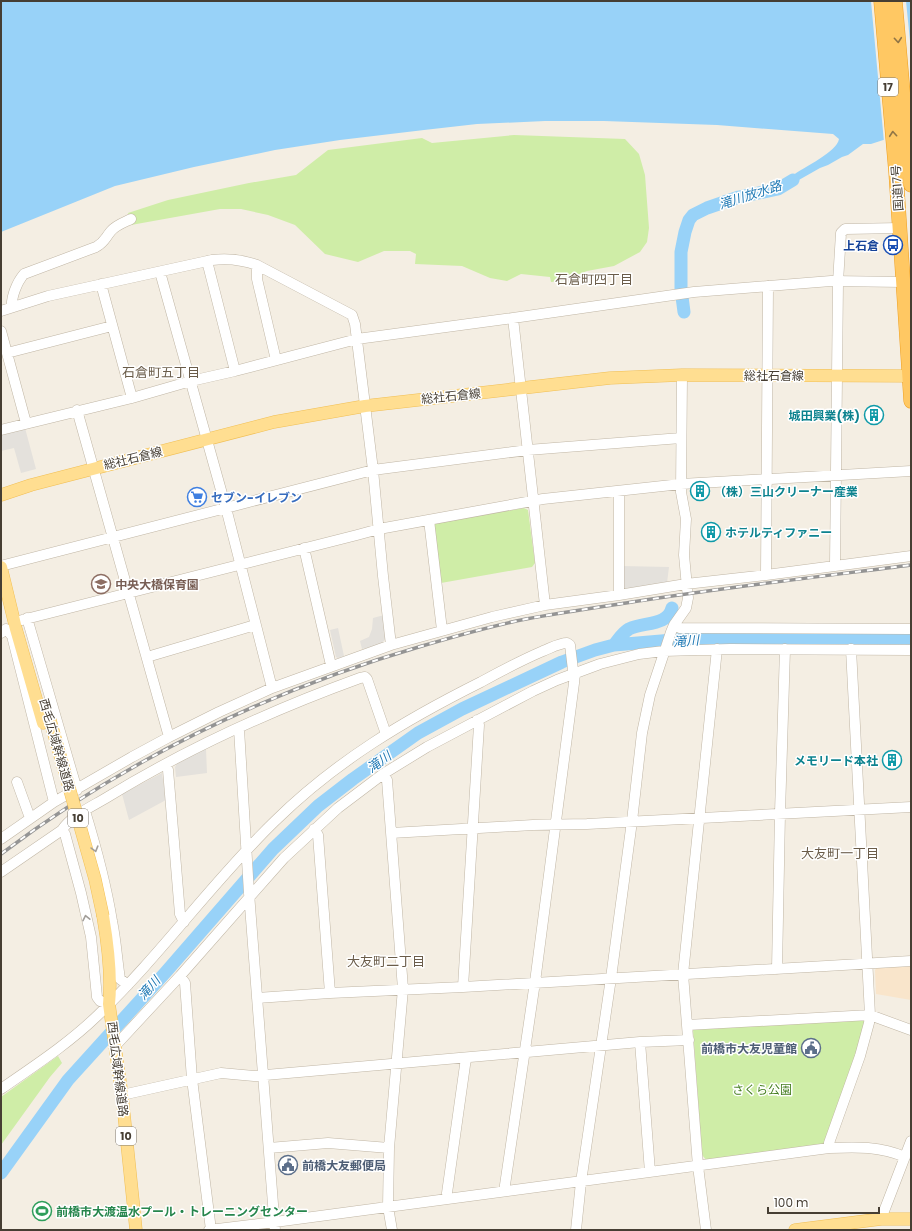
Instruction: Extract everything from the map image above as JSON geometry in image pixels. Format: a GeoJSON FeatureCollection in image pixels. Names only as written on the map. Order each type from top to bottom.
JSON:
{"type":"FeatureCollection","features":[{"type":"Feature","properties":{"kind":"highway","name":"国道17号"},"geometry":{"type":"LineString","coordinates":[[880,1],[906,176]]}},
{"type":"Feature","properties":{"kind":"highway","name":"国道17号"},"geometry":{"type":"LineString","coordinates":[[895,1],[906,176],[900,228],[910,376]]}},
{"type":"Feature","properties":{"kind":"highway","name":"17"},"geometry":{"type":"LineString","coordinates":[[910,376],[911,401]]}},
{"type":"Feature","properties":{"kind":"main road","name":"総社石倉線"},"geometry":{"type":"LineString","coordinates":[[1,494],[280,420],[365,406],[610,378],[768,375],[910,376]]}},
{"type":"Feature","properties":{"kind":"main road","name":"西毛広域幹線道路"},"geometry":{"type":"LineString","coordinates":[[1,566],[15,625],[95,879],[99,917],[109,966],[110,1008],[122,1095],[136,1230]]}},
{"type":"Feature","properties":{"kind":"main road","name":"西毛広域幹線道路"},"geometry":{"type":"LineString","coordinates":[[12,609],[24,619],[46,721]]}},
{"type":"Feature","properties":{"kind":"main road"},"geometry":{"type":"LineString","coordinates":[[795,1230],[880,1224],[911,1219]]}},
{"type":"Feature","properties":{"kind":"street"},"geometry":{"type":"LineString","coordinates":[[12,307],[14,295],[24,274],[96,247],[101,244],[116,226],[131,219]]}},
{"type":"Feature","properties":{"kind":"street"},"geometry":{"type":"LineString","coordinates":[[835,565],[838,282],[841,233],[844,229],[900,228]]}},
{"type":"Feature","properties":{"kind":"street"},"geometry":{"type":"LineString","coordinates":[[1,311],[48,296],[207,261],[224,259],[257,265],[352,315],[355,319],[373,470],[391,645]]}},
{"type":"Feature","properties":{"kind":"street"},"geometry":{"type":"LineString","coordinates":[[207,261],[235,371]]}},
{"type":"Feature","properties":{"kind":"street"},"geometry":{"type":"LineString","coordinates":[[257,265],[257,279],[276,360]]}},
{"type":"Feature","properties":{"kind":"street"},"geometry":{"type":"LineString","coordinates":[[160,272],[226,508],[272,688]]}},
{"type":"Feature","properties":{"kind":"street"},"geometry":{"type":"LineString","coordinates":[[1,430],[132,398],[191,381],[357,339],[694,292],[838,282],[904,282]]}},
{"type":"Feature","properties":{"kind":"street"},"geometry":{"type":"LineString","coordinates":[[101,284],[132,398]]}},
{"type":"Feature","properties":{"kind":"street"},"geometry":{"type":"LineString","coordinates":[[766,575],[768,286]]}},
{"type":"Feature","properties":{"kind":"street"},"geometry":{"type":"LineString","coordinates":[[513,318],[545,605]]}},
{"type":"Feature","properties":{"kind":"street"},"geometry":{"type":"LineString","coordinates":[[7,353],[112,326]]}},
{"type":"Feature","properties":{"kind":"street"},"geometry":{"type":"LineString","coordinates":[[1,331],[26,423]]}},
{"type":"Feature","properties":{"kind":"street"},"geometry":{"type":"LineString","coordinates":[[576,1230],[581,1182],[632,821],[642,734],[650,695],[672,628],[686,608],[688,598],[684,544],[686,518],[681,484],[682,376]]}},
{"type":"Feature","properties":{"kind":"street"},"geometry":{"type":"LineString","coordinates":[[78,410],[169,737]]}},
{"type":"Feature","properties":{"kind":"street"},"geometry":{"type":"LineString","coordinates":[[1,566],[373,470],[528,450],[681,438]]}},
{"type":"Feature","properties":{"kind":"street"},"geometry":{"type":"LineString","coordinates":[[77,790],[24,619],[379,529],[543,499],[681,484],[911,471]]}},
{"type":"Feature","properties":{"kind":"street"},"geometry":{"type":"LineString","coordinates":[[619,491],[619,595]]}},
{"type":"Feature","properties":{"kind":"street"},"geometry":{"type":"LineString","coordinates":[[429,520],[442,630]]}},
{"type":"Feature","properties":{"kind":"street"},"geometry":{"type":"LineString","coordinates":[[304,548],[332,666]]}},
{"type":"Feature","properties":{"kind":"street"},"geometry":{"type":"LineString","coordinates":[[1,839],[54,802],[132,757],[219,712],[272,688],[391,645],[442,630],[545,605],[686,584],[911,556]]}},
{"type":"Feature","properties":{"kind":"street"},"geometry":{"type":"LineString","coordinates":[[147,656],[255,625]]}},
{"type":"Feature","properties":{"kind":"street"},"geometry":{"type":"LineString","coordinates":[[672,628],[911,629]]}},
{"type":"Feature","properties":{"kind":"street"},"geometry":{"type":"LineString","coordinates":[[4,631],[12,636],[54,802]]}},
{"type":"Feature","properties":{"kind":"street"},"geometry":{"type":"LineString","coordinates":[[1,1089],[110,1008],[128,985],[275,821],[304,794],[347,760],[426,710],[528,658],[562,643],[567,643],[570,645],[574,672],[535,982],[505,1191]]}},
{"type":"Feature","properties":{"kind":"street"},"geometry":{"type":"LineString","coordinates":[[706,1230],[698,1166],[683,974],[716,649]]}},
{"type":"Feature","properties":{"kind":"street"},"geometry":{"type":"LineString","coordinates":[[777,969],[785,649]]}},
{"type":"Feature","properties":{"kind":"street"},"geometry":{"type":"LineString","coordinates":[[829,1148],[829,1143],[860,1056],[870,1015],[851,649]]}},
{"type":"Feature","properties":{"kind":"street"},"geometry":{"type":"LineString","coordinates":[[114,1044],[180,976],[284,858],[338,808],[383,774],[427,746],[533,691],[574,672],[632,656],[665,650],[911,650]]}},
{"type":"Feature","properties":{"kind":"street"},"geometry":{"type":"LineString","coordinates":[[1,872],[62,830],[66,823],[84,811],[166,764],[196,747],[309,696],[363,677],[367,679],[386,734]]}},
{"type":"Feature","properties":{"kind":"street"},"geometry":{"type":"LineString","coordinates":[[463,987],[479,725],[477,720]]}},
{"type":"Feature","properties":{"kind":"street"},"geometry":{"type":"LineString","coordinates":[[238,728],[249,896],[275,1226]]}},
{"type":"Feature","properties":{"kind":"street"},"geometry":{"type":"LineString","coordinates":[[166,764],[168,770],[180,914],[184,922]]}},
{"type":"Feature","properties":{"kind":"street"},"geometry":{"type":"LineString","coordinates":[[383,774],[387,780],[403,989],[389,1148],[388,1207],[392,1230]]}},
{"type":"Feature","properties":{"kind":"street"},"geometry":{"type":"LineString","coordinates":[[17,782],[30,818]]}},
{"type":"Feature","properties":{"kind":"street"},"geometry":{"type":"LineString","coordinates":[[391,833],[911,807]]}},
{"type":"Feature","properties":{"kind":"street"},"geometry":{"type":"LineString","coordinates":[[84,811],[107,896],[120,979],[128,985]]}},
{"type":"Feature","properties":{"kind":"street"},"geometry":{"type":"LineString","coordinates":[[314,829],[318,835],[330,993]]}},
{"type":"Feature","properties":{"kind":"street"},"geometry":{"type":"LineString","coordinates":[[62,830],[65,834],[83,901],[90,937],[97,997],[110,1008]]}},
{"type":"Feature","properties":{"kind":"street"},"geometry":{"type":"LineString","coordinates":[[257,998],[911,961]]}},
{"type":"Feature","properties":{"kind":"street"},"geometry":{"type":"LineString","coordinates":[[180,976],[185,983],[192,1079],[210,1230],[275,1226],[448,1198],[581,1182],[829,1148],[875,1148],[905,1157]]}},
{"type":"Feature","properties":{"kind":"street"},"geometry":{"type":"LineString","coordinates":[[687,1025],[870,1015],[911,1030]]}},
{"type":"Feature","properties":{"kind":"street"},"geometry":{"type":"LineString","coordinates":[[122,1095],[220,1074],[263,1076],[640,1042],[689,1040]]}},
{"type":"Feature","properties":{"kind":"street"},"geometry":{"type":"LineString","coordinates":[[640,1042],[650,1172]]}},
{"type":"Feature","properties":{"kind":"street"},"geometry":{"type":"LineString","coordinates":[[448,1198],[447,1193],[466,1058]]}},
{"type":"Feature","properties":{"kind":"street"},"geometry":{"type":"LineString","coordinates":[[880,1224],[911,1141]]}},
{"type":"Feature","properties":{"kind":"street"},"geometry":{"type":"LineString","coordinates":[[269,1148],[328,1143],[389,1148]]}},
{"type":"Feature","properties":{"kind":"shaded area"},"geometry":{"type":"Polygon","coordinates":[[[25,428],[36,469],[21,473],[14,448],[1,451],[1,434],[25,428]]]}},
{"type":"Feature","properties":{"kind":"shaded area"},"geometry":{"type":"Polygon","coordinates":[[[621,566],[669,567],[667,583],[623,590],[621,566]]]}},
{"type":"Feature","properties":{"kind":"shaded area"},"geometry":{"type":"Polygon","coordinates":[[[384,615],[386,637],[384,641],[377,646],[362,649],[360,641],[369,637],[372,629],[373,618],[384,615]]]}},
{"type":"Feature","properties":{"kind":"shaded area"},"geometry":{"type":"Polygon","coordinates":[[[338,628],[344,656],[338,658],[336,657],[330,630],[338,628]]]}},
{"type":"Feature","properties":{"kind":"shaded area"},"geometry":{"type":"Polygon","coordinates":[[[206,749],[207,773],[176,777],[175,767],[178,762],[206,749]]]}},
{"type":"Feature","properties":{"kind":"shaded area"},"geometry":{"type":"Polygon","coordinates":[[[162,773],[166,800],[129,820],[122,794],[162,773]]]}},
{"type":"Feature","properties":{"kind":"shaded area"},"geometry":{"type":"Polygon","coordinates":[[[911,964],[911,1000],[876,994],[875,970],[878,966],[911,964]]]}},
{"type":"Feature","properties":{"kind":"green space"},"geometry":{"type":"Polygon","coordinates":[[[514,135],[625,139],[639,154],[645,175],[649,228],[647,242],[640,252],[614,266],[587,271],[563,281],[551,282],[550,277],[521,274],[507,281],[490,278],[462,266],[415,264],[416,254],[410,251],[384,251],[358,262],[325,254],[295,225],[268,215],[241,209],[220,209],[131,225],[128,213],[168,200],[296,175],[328,150],[422,138],[432,143],[514,135]]]}},
{"type":"Feature","properties":{"kind":"green space"},"geometry":{"type":"Polygon","coordinates":[[[524,508],[528,510],[535,563],[532,567],[441,583],[433,527],[435,523],[524,508]]]}},
{"type":"Feature","properties":{"kind":"green space","name":"さくら公園"},"geometry":{"type":"Polygon","coordinates":[[[863,1019],[866,1022],[864,1030],[826,1142],[823,1146],[708,1162],[702,1155],[693,1030],[698,1027],[863,1019]]]}},
{"type":"Feature","properties":{"kind":"green space"},"geometry":{"type":"Polygon","coordinates":[[[58,1056],[62,1063],[50,1077],[1,1145],[1,1097],[58,1056]]]}},
{"type":"Feature","properties":{"kind":"water"},"geometry":{"type":"Polygon","coordinates":[[[1,1],[911,1],[911,131],[871,144],[863,144],[848,155],[820,168],[783,189],[778,189],[792,176],[826,154],[837,144],[839,139],[833,134],[717,125],[604,121],[545,121],[477,124],[340,140],[275,150],[194,167],[115,186],[1,232],[1,1]]]}},
{"type":"Feature","properties":{"kind":"pier"},"geometry":{"type":"Polygon","coordinates":[[[871,1],[886,1],[898,137],[884,142],[871,1]]]}},
{"type":"Feature","properties":{"kind":"pier"},"geometry":{"type":"Polygon","coordinates":[[[888,1],[906,1],[911,51],[911,133],[888,1]]]}},
{"type":"Feature","properties":{"kind":"waterway","name":"滝川放水路"},"geometry":{"type":"LineString","coordinates":[[684,312],[681,289],[681,252],[685,232],[689,220],[693,215],[707,208],[739,197],[778,189],[793,180]]}},
{"type":"Feature","properties":{"kind":"waterway","name":"滝川放水路"},"geometry":{"type":"LineString","coordinates":[[614,645],[622,634],[629,629],[660,621],[670,614],[672,608]]}},
{"type":"Feature","properties":{"kind":"waterway","name":"滝川"},"geometry":{"type":"LineString","coordinates":[[1,1173],[68,1080],[165,973],[273,849],[318,806],[418,733],[462,709],[562,662],[614,645],[673,640],[714,639],[911,638]]}},
{"type":"Feature","properties":{"kind":"railway"},"geometry":{"type":"LineString","coordinates":[[1,854],[49,820],[99,788],[150,758],[202,731],[256,706],[310,684],[422,646],[526,619],[697,592],[911,565]]}},
{"type":"Feature","properties":{"kind":"place","name":"上石倉"},"geometry":{"type":"Point","coordinates":[893,245]}},
{"type":"Feature","properties":{"kind":"place","name":"城田興業(株)"},"geometry":{"type":"Point","coordinates":[874,415]}},
{"type":"Feature","properties":{"kind":"place","name":"（株）三山クリーナー産業"},"geometry":{"type":"Point","coordinates":[700,491]}},
{"type":"Feature","properties":{"kind":"place","name":"セブン-イレブン"},"geometry":{"type":"Point","coordinates":[197,497]}},
{"type":"Feature","properties":{"kind":"place","name":"ホテルティファニー"},"geometry":{"type":"Point","coordinates":[711,532]}},
{"type":"Feature","properties":{"kind":"place","name":"中央大橋保育園"},"geometry":{"type":"Point","coordinates":[101,584]}},
{"type":"Feature","properties":{"kind":"place","name":"メモリード本社"},"geometry":{"type":"Point","coordinates":[892,760]}},
{"type":"Feature","properties":{"kind":"place","name":"前橋市大友児童館"},"geometry":{"type":"Point","coordinates":[811,1048]}},
{"type":"Feature","properties":{"kind":"place","name":"前橋大友郵便局"},"geometry":{"type":"Point","coordinates":[288,1165]}},
{"type":"Feature","properties":{"kind":"place","name":"前橋市大渡温水プール・トレーニングセンター"},"geometry":{"type":"Point","coordinates":[42,1211]}},
{"type":"Feature","properties":{"kind":"district","name":"石倉町四丁目"},"geometry":{"type":"Point","coordinates":[594,279]}},
{"type":"Feature","properties":{"kind":"district","name":"石倉町五丁目"},"geometry":{"type":"Point","coordinates":[161,372]}},
{"type":"Feature","properties":{"kind":"district","name":"大友町一丁目"},"geometry":{"type":"Point","coordinates":[840,853]}},
{"type":"Feature","properties":{"kind":"district","name":"大友町二丁目"},"geometry":{"type":"Point","coordinates":[386,961]}}]}
